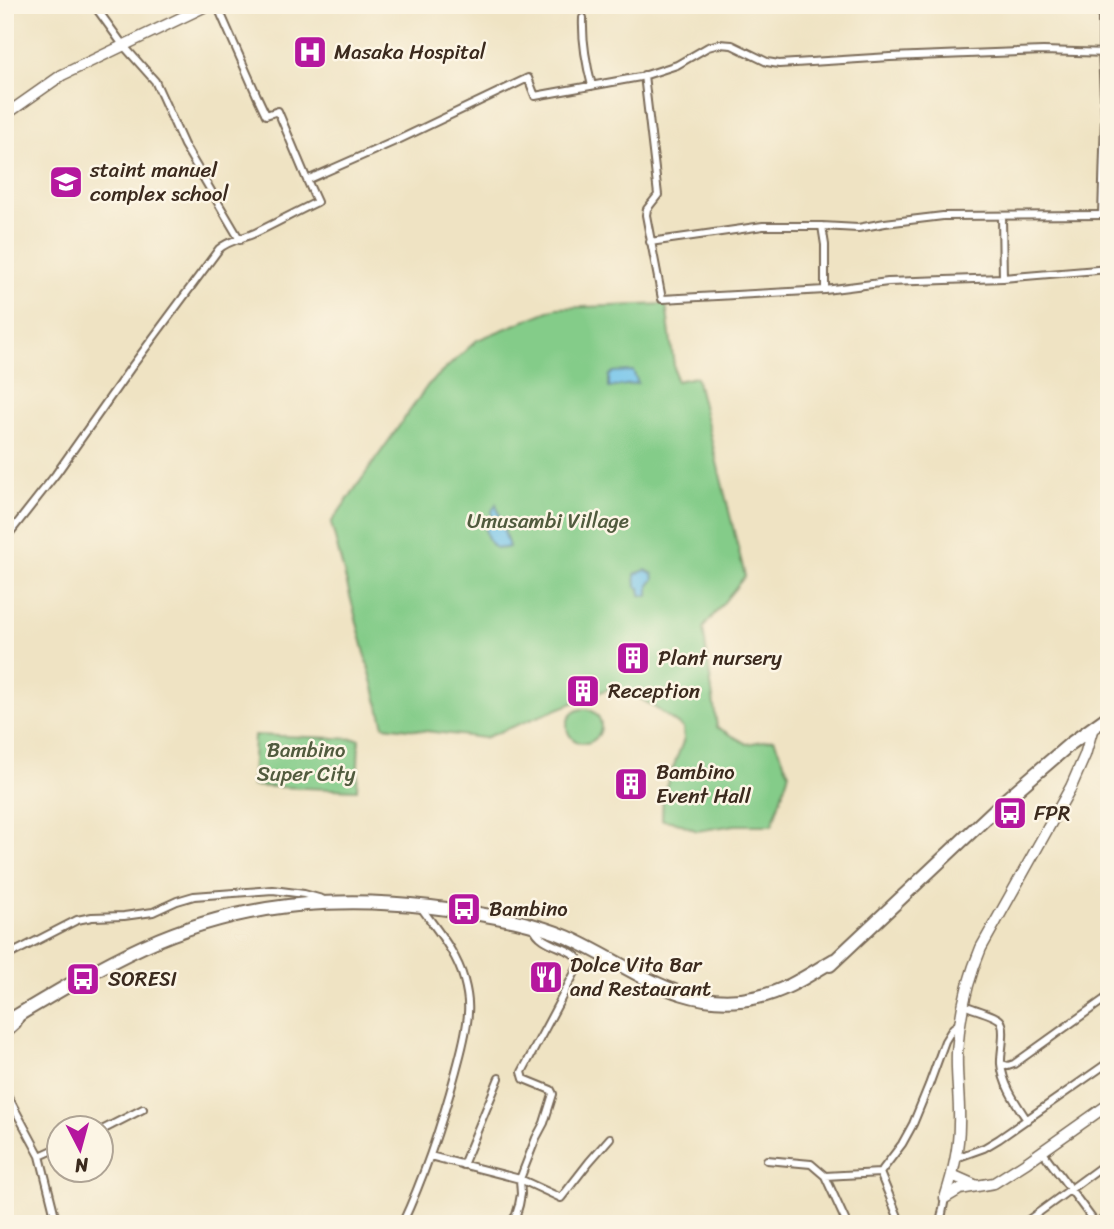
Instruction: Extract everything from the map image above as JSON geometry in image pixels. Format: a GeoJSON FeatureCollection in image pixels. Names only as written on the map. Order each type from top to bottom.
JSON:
{"type":"FeatureCollection","features":[{"type":"Feature","properties":{"kind":"highway"},"geometry":{"type":"LineString","coordinates":[[5,1023],[79,979],[172,934],[244,913],[292,905],[364,901],[420,906],[533,926],[566,937],[601,955],[632,978],[664,996],[699,1006],[720,1008],[774,1000],[819,977],[1004,801],[1070,744],[1109,716]]}},
{"type":"Feature","properties":{"kind":"street"},"geometry":{"type":"LineString","coordinates":[[94,5],[123,45],[155,81],[184,145],[240,240]]}},
{"type":"Feature","properties":{"kind":"street"},"geometry":{"type":"LineString","coordinates":[[5,115],[62,75],[208,5]]}},
{"type":"Feature","properties":{"kind":"street"},"geometry":{"type":"LineString","coordinates":[[5,539],[56,474],[219,249],[226,243],[240,240],[317,202],[278,111],[267,115],[217,5]]}},
{"type":"Feature","properties":{"kind":"street"},"geometry":{"type":"LineString","coordinates":[[650,242],[763,226],[858,228],[885,222],[943,216],[1106,215],[1107,118],[1102,5]]}},
{"type":"Feature","properties":{"kind":"street"},"geometry":{"type":"LineString","coordinates":[[583,18],[582,37],[592,86]]}},
{"type":"Feature","properties":{"kind":"street"},"geometry":{"type":"LineString","coordinates":[[307,180],[528,78],[535,96],[592,86],[677,65],[708,47],[719,44],[732,45],[767,62],[779,64],[924,55],[1061,51],[1105,53]]}},
{"type":"Feature","properties":{"kind":"street"},"geometry":{"type":"LineString","coordinates":[[644,75],[658,195],[646,213],[662,299],[1109,269]]}},
{"type":"Feature","properties":{"kind":"street"},"geometry":{"type":"LineString","coordinates":[[1002,216],[1003,278]]}},
{"type":"Feature","properties":{"kind":"street"},"geometry":{"type":"LineString","coordinates":[[822,226],[825,244],[825,290]]}},
{"type":"Feature","properties":{"kind":"street"},"geometry":{"type":"LineString","coordinates":[[940,1224],[956,1158],[959,1124],[957,1063],[960,1023],[968,982],[981,948],[1056,816],[1080,767],[1093,727]]}},
{"type":"Feature","properties":{"kind":"street"},"geometry":{"type":"LineString","coordinates":[[1070,744],[1080,767]]}},
{"type":"Feature","properties":{"kind":"street"},"geometry":{"type":"LineString","coordinates":[[5,957],[77,920],[153,912],[194,896],[273,890],[304,894],[331,902]]}},
{"type":"Feature","properties":{"kind":"street"},"geometry":{"type":"LineString","coordinates":[[402,1224],[430,1156],[454,1079],[468,1009],[464,978],[457,961],[420,906]]}},
{"type":"Feature","properties":{"kind":"street"},"geometry":{"type":"LineString","coordinates":[[510,1224],[519,1205],[520,1179],[544,1123],[553,1094],[551,1090],[524,1079],[523,1068],[580,960],[544,941],[533,926]]}},
{"type":"Feature","properties":{"kind":"street"},"geometry":{"type":"LineString","coordinates":[[1001,1064],[1014,1064],[1109,996]]}},
{"type":"Feature","properties":{"kind":"street"},"geometry":{"type":"LineString","coordinates":[[964,1005],[1001,1022],[1003,1077],[1027,1120]]}},
{"type":"Feature","properties":{"kind":"street"},"geometry":{"type":"LineString","coordinates":[[5,1035],[17,1024],[21,1014]]}},
{"type":"Feature","properties":{"kind":"street"},"geometry":{"type":"LineString","coordinates":[[825,1176],[880,1173],[913,1124],[945,1041],[953,1028],[960,1023]]}},
{"type":"Feature","properties":{"kind":"street"},"geometry":{"type":"LineString","coordinates":[[956,1158],[984,1148],[1109,1062]]}},
{"type":"Feature","properties":{"kind":"street"},"geometry":{"type":"LineString","coordinates":[[463,1165],[499,1078]]}},
{"type":"Feature","properties":{"kind":"street"},"geometry":{"type":"LineString","coordinates":[[5,1091],[40,1156],[57,1224]]}},
{"type":"Feature","properties":{"kind":"street"},"geometry":{"type":"LineString","coordinates":[[945,1198],[960,1189],[994,1183],[1109,1104]]}},
{"type":"Feature","properties":{"kind":"street"},"geometry":{"type":"LineString","coordinates":[[116,1123],[143,1109]]}},
{"type":"Feature","properties":{"kind":"street"},"geometry":{"type":"LineString","coordinates":[[430,1156],[520,1179],[561,1198],[610,1139]]}},
{"type":"Feature","properties":{"kind":"street"},"geometry":{"type":"LineString","coordinates":[[1042,1151],[1096,1224],[1109,1215]]}},
{"type":"Feature","properties":{"kind":"street"},"geometry":{"type":"LineString","coordinates":[[40,1156],[46,1153]]}},
{"type":"Feature","properties":{"kind":"street"},"geometry":{"type":"LineString","coordinates":[[767,1160],[814,1165],[825,1176],[846,1224]]}},
{"type":"Feature","properties":{"kind":"street"},"geometry":{"type":"LineString","coordinates":[[1023,1224],[1109,1161]]}},
{"type":"Feature","properties":{"kind":"street"},"geometry":{"type":"LineString","coordinates":[[880,1173],[901,1224]]}},
{"type":"Feature","properties":{"kind":"street"},"geometry":{"type":"LineString","coordinates":[[953,1175],[979,1186]]}},
{"type":"Feature","properties":{"kind":"green space","name":"Umusambi Village"},"geometry":{"type":"Polygon","coordinates":[[[666,304],[676,381],[696,377],[745,576],[703,628],[717,727],[747,744],[774,739],[789,773],[772,825],[735,825],[697,831],[677,822],[662,820],[663,794],[684,739],[683,728],[648,703],[619,691],[608,689],[484,738],[384,726],[331,523],[428,385],[477,340],[556,308],[666,304]]]}},
{"type":"Feature","properties":{"kind":"green space"},"geometry":{"type":"Polygon","coordinates":[[[584,709],[596,714],[601,726],[596,738],[584,743],[572,738],[567,726],[572,714],[584,709]]]}},
{"type":"Feature","properties":{"kind":"green space","name":"Bambino Super City"},"geometry":{"type":"Polygon","coordinates":[[[254,735],[359,739],[357,790],[252,786],[254,735]]]}},
{"type":"Feature","properties":{"kind":"water"},"geometry":{"type":"Polygon","coordinates":[[[633,371],[638,383],[609,388],[609,376],[613,372],[633,371]]]}},
{"type":"Feature","properties":{"kind":"water"},"geometry":{"type":"Polygon","coordinates":[[[496,504],[509,547],[495,547],[486,534],[485,528],[496,504]]]}},
{"type":"Feature","properties":{"kind":"water"},"geometry":{"type":"Polygon","coordinates":[[[646,570],[653,574],[654,579],[649,585],[649,596],[641,595],[640,588],[636,587],[635,574],[646,570]]]}},
{"type":"Feature","properties":{"kind":"place","name":"Masaka Hospital"},"geometry":{"type":"Point","coordinates":[310,52]}},
{"type":"Feature","properties":{"kind":"place","name":"staint manuel complex school"},"geometry":{"type":"Point","coordinates":[66,182]}},
{"type":"Feature","properties":{"kind":"place","name":"Plant nursery"},"geometry":{"type":"Point","coordinates":[633,658]}},
{"type":"Feature","properties":{"kind":"place","name":"Reception"},"geometry":{"type":"Point","coordinates":[583,691]}},
{"type":"Feature","properties":{"kind":"place","name":"Bambino Event Hall"},"geometry":{"type":"Point","coordinates":[631,784]}},
{"type":"Feature","properties":{"kind":"place","name":"FPR"},"geometry":{"type":"Point","coordinates":[1010,813]}},
{"type":"Feature","properties":{"kind":"place","name":"Bambino"},"geometry":{"type":"Point","coordinates":[464,909]}},
{"type":"Feature","properties":{"kind":"place","name":"Dolce Vita Bar and Restaurant"},"geometry":{"type":"Point","coordinates":[546,977]}},
{"type":"Feature","properties":{"kind":"place","name":"SORESI"},"geometry":{"type":"Point","coordinates":[83,979]}}]}
